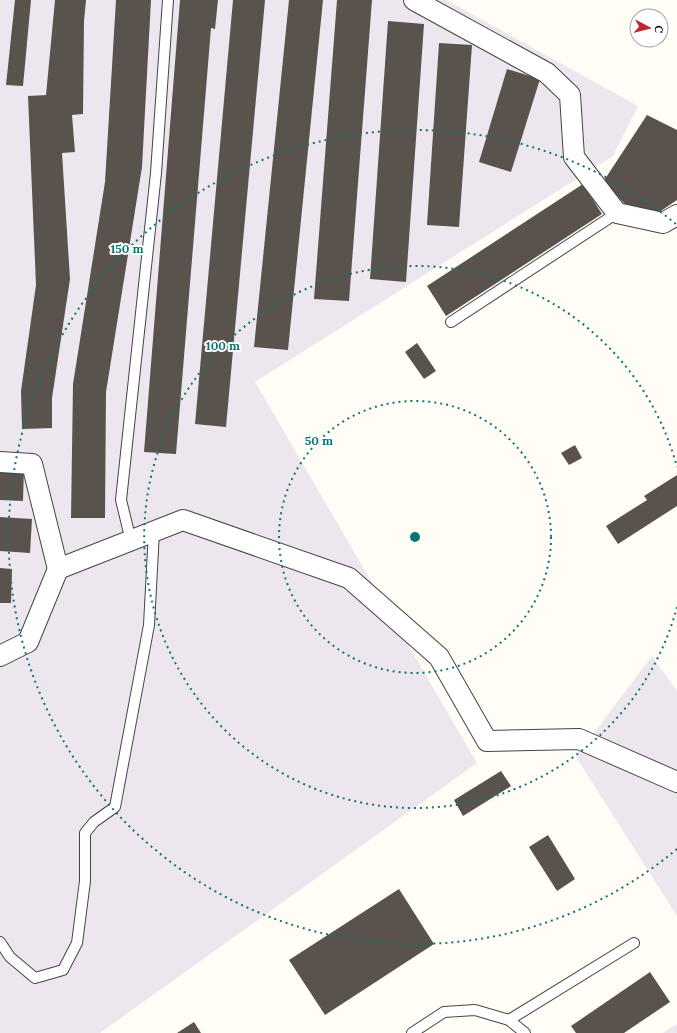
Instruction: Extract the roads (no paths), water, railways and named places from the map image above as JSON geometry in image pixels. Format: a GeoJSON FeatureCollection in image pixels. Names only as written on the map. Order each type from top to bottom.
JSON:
{"type":"FeatureCollection","features":[{"type":"Feature","properties":{"kind":"street"},"geometry":{"type":"LineString","coordinates":[[414,0],[547,73],[570,95],[574,157],[617,213],[663,223],[677,215]]}},
{"type":"Feature","properties":{"kind":"street"},"geometry":{"type":"LineString","coordinates":[[0,462],[32,464],[58,569],[28,642],[0,656]]}},
{"type":"Feature","properties":{"kind":"street"},"geometry":{"type":"LineString","coordinates":[[58,569],[183,520],[349,578],[439,657],[486,741],[579,739],[677,782]]}},
{"type":"Feature","properties":{"kind":"lane"},"geometry":{"type":"LineString","coordinates":[[130,540],[121,500],[156,173],[168,0]]}},
{"type":"Feature","properties":{"kind":"lane"},"geometry":{"type":"LineString","coordinates":[[451,322],[617,213]]}},
{"type":"Feature","properties":{"kind":"lane"},"geometry":{"type":"LineString","coordinates":[[0,942],[10,958],[35,978],[63,970],[78,943],[85,881],[85,833],[94,822],[114,807],[149,625],[154,531]]}},
{"type":"Feature","properties":{"kind":"lane"},"geometry":{"type":"LineString","coordinates":[[509,1020],[634,943]]}},
{"type":"Feature","properties":{"kind":"lane"},"geometry":{"type":"LineString","coordinates":[[412,1033],[444,1012],[475,1010],[509,1020],[525,1033]]}}]}
